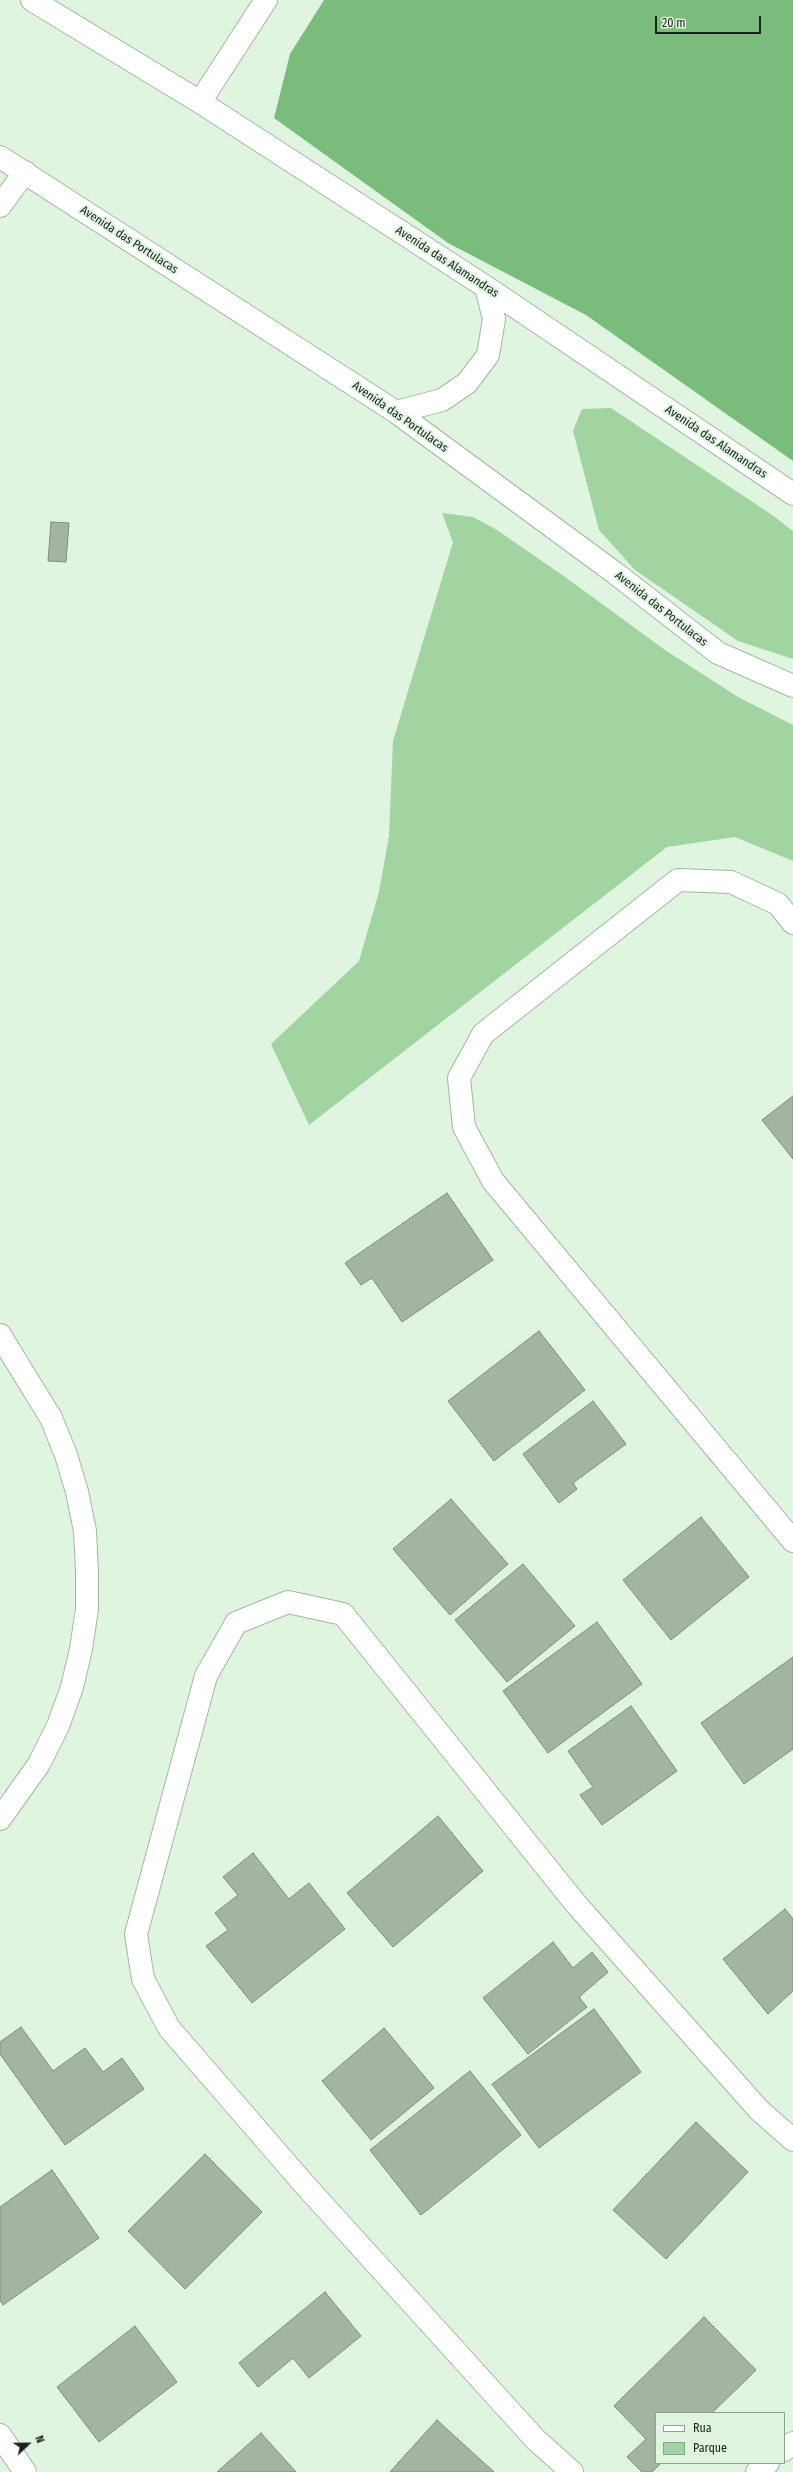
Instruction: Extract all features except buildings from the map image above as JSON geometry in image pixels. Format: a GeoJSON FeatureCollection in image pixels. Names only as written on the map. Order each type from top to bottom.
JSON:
{"type":"FeatureCollection","features":[{"type":"Feature","properties":{"kind":"street"},"geometry":{"type":"LineString","coordinates":[[32,0],[200,102],[266,0]]}},
{"type":"Feature","properties":{"kind":"street","name":"Avenida das Alamandras"},"geometry":{"type":"LineString","coordinates":[[200,102],[486,287],[793,494]]}},
{"type":"Feature","properties":{"kind":"street","name":"Avenida das Portulacas"},"geometry":{"type":"LineString","coordinates":[[0,157],[396,412],[615,573],[718,653],[793,686]]}},
{"type":"Feature","properties":{"kind":"street"},"geometry":{"type":"LineString","coordinates":[[0,206],[25,172]]}},
{"type":"Feature","properties":{"kind":"street"},"geometry":{"type":"LineString","coordinates":[[396,412],[442,400],[467,383],[488,355],[494,319],[486,287]]}},
{"type":"Feature","properties":{"kind":"street"},"geometry":{"type":"LineString","coordinates":[[793,923],[778,904],[731,882],[678,880],[483,1034],[459,1078],[464,1127],[493,1181],[793,1541]]}},
{"type":"Feature","properties":{"kind":"street"},"geometry":{"type":"LineString","coordinates":[[0,1335],[51,1418],[66,1455],[77,1492],[83,1523],[88,1570],[87,1610],[70,1694],[58,1726],[39,1764],[0,1819]]}},
{"type":"Feature","properties":{"kind":"street"},"geometry":{"type":"LineString","coordinates":[[572,2472],[536,2440],[283,2160],[169,2028],[143,1979],[136,1934],[206,1676],[236,1623],[288,1602],[343,1614],[576,1904],[759,2110],[793,2140]]}},
{"type":"Feature","properties":{"kind":"street"},"geometry":{"type":"LineString","coordinates":[[0,2435],[25,2472]]}},
{"type":"Feature","properties":{"kind":"street"},"geometry":{"type":"LineString","coordinates":[[785,2449],[793,2443]]}},
{"type":"Feature","properties":{"kind":"street"},"geometry":{"type":"LineString","coordinates":[[757,2472],[767,2464]]}},
{"type":"Feature","properties":{"kind":"green space"},"geometry":{"type":"Polygon","coordinates":[[[324,0],[793,0],[793,461],[586,315],[448,243],[274,118],[290,54],[324,0]]]}},
{"type":"Feature","properties":{"kind":"green space"},"geometry":{"type":"Polygon","coordinates":[[[611,408],[772,515],[793,531],[793,659],[738,641],[635,570],[599,530],[573,431],[582,409],[611,408]]]}},
{"type":"Feature","properties":{"kind":"green space"},"geometry":{"type":"Polygon","coordinates":[[[442,513],[473,517],[497,530],[568,579],[665,650],[738,697],[793,725],[793,861],[735,837],[667,847],[309,1125],[271,1044],[359,961],[379,892],[389,836],[393,741],[453,542],[442,513]]]}}]}
